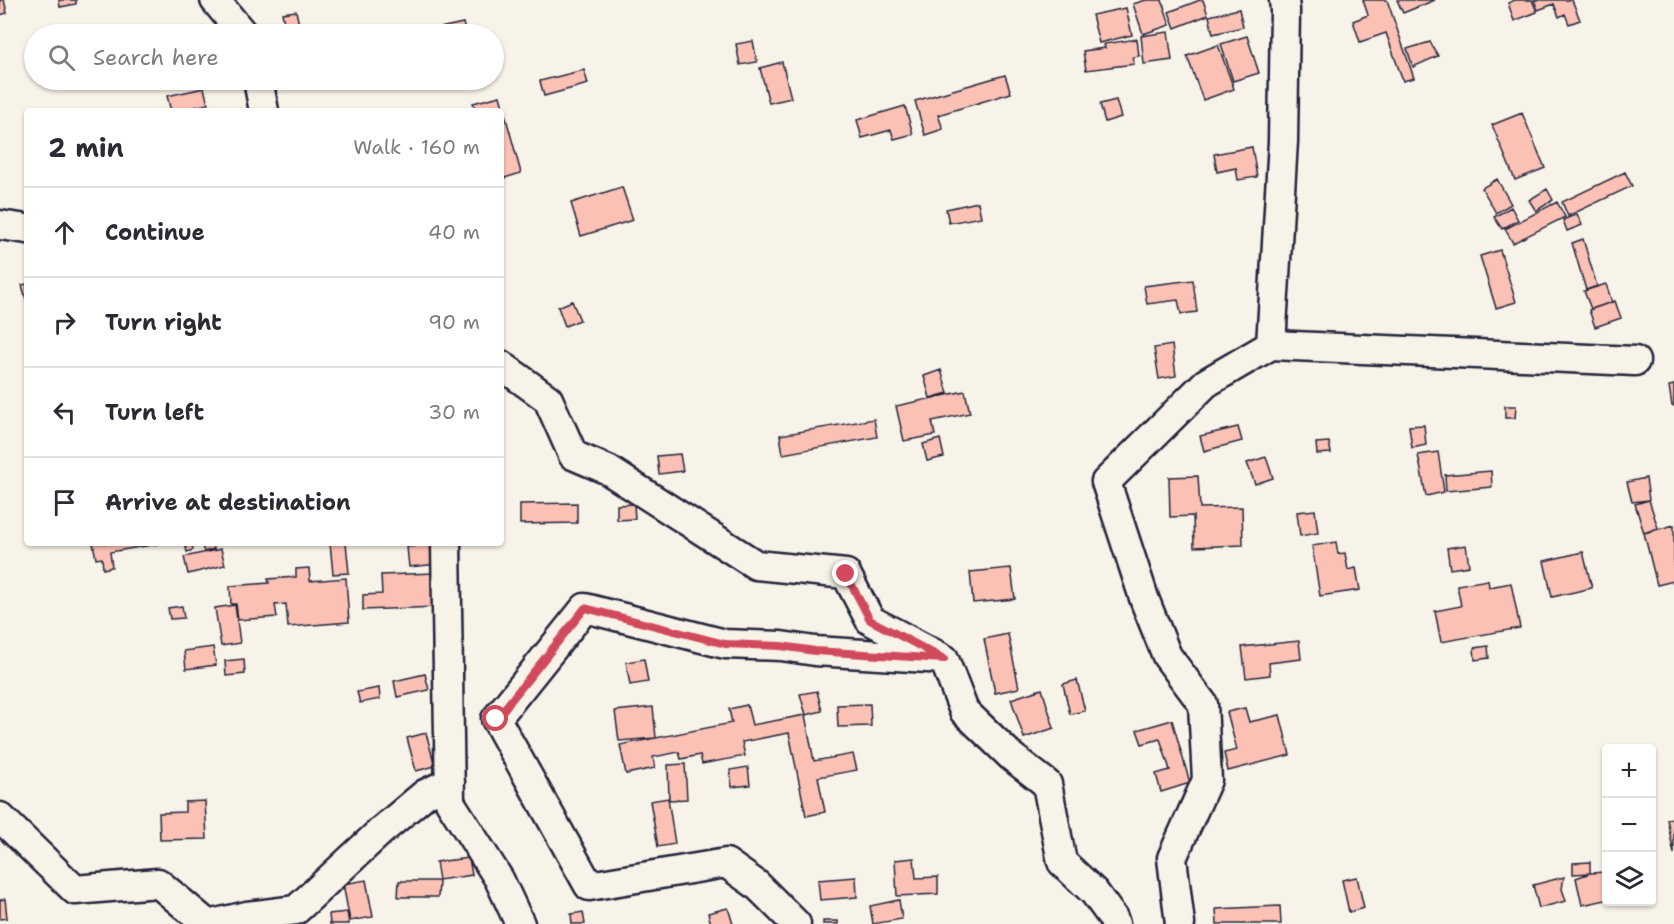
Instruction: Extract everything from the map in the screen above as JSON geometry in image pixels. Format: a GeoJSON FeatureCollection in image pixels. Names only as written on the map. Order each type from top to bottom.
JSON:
{"type":"FeatureCollection","features":[{"type":"Feature","properties":{"kind":"street"},"geometry":{"type":"LineString","coordinates":[[215,0],[235,24]]}},
{"type":"Feature","properties":{"kind":"street"},"geometry":{"type":"LineString","coordinates":[[1271,345],[1283,141],[1286,10],[1284,0]]}},
{"type":"Feature","properties":{"kind":"street"},"geometry":{"type":"LineString","coordinates":[[260,90],[263,108]]}},
{"type":"Feature","properties":{"kind":"street"},"geometry":{"type":"LineString","coordinates":[[0,225],[24,229]]}},
{"type":"Feature","properties":{"kind":"street"},"geometry":{"type":"LineString","coordinates":[[1180,924],[1172,858],[1207,780],[1203,704],[1167,656],[1145,601],[1106,482],[1206,383],[1271,345],[1635,361]]}},
{"type":"Feature","properties":{"kind":"street"},"geometry":{"type":"LineString","coordinates":[[504,367],[548,399],[573,455],[609,470],[756,565],[846,574],[870,620],[944,659],[964,711],[1012,758],[1047,784],[1062,862],[1094,892],[1115,924]]}},
{"type":"Feature","properties":{"kind":"street"},"geometry":{"type":"LineString","coordinates":[[446,546],[450,802],[499,879],[520,924]]}},
{"type":"Feature","properties":{"kind":"street"},"geometry":{"type":"LineString","coordinates":[[796,924],[757,885],[726,863],[588,886],[496,719],[585,608],[725,644],[781,646],[815,651],[944,659]]}},
{"type":"Feature","properties":{"kind":"street"},"geometry":{"type":"LineString","coordinates":[[212,924],[247,916],[296,910],[381,831],[425,794],[450,782]]}},
{"type":"Feature","properties":{"kind":"street"},"geometry":{"type":"LineString","coordinates":[[0,817],[75,890],[158,883],[207,924]]}},
{"type":"Feature","properties":{"kind":"building"},"geometry":{"type":"Polygon","coordinates":[[[0,0],[4,0],[7,13],[0,15],[0,0]]]}},
{"type":"Feature","properties":{"kind":"building"},"geometry":{"type":"Polygon","coordinates":[[[59,0],[76,0],[76,4],[60,7],[59,0]]]}},
{"type":"Feature","properties":{"kind":"building"},"geometry":{"type":"Polygon","coordinates":[[[1146,0],[1162,0],[1170,25],[1143,34],[1133,4],[1146,0]]]}},
{"type":"Feature","properties":{"kind":"building"},"geometry":{"type":"Polygon","coordinates":[[[1203,0],[1208,15],[1175,28],[1169,12],[1203,0]]]}},
{"type":"Feature","properties":{"kind":"building"},"geometry":{"type":"Polygon","coordinates":[[[1363,0],[1387,0],[1414,78],[1403,81],[1386,33],[1360,42],[1353,21],[1368,15],[1363,0]]]}},
{"type":"Feature","properties":{"kind":"building"},"geometry":{"type":"Polygon","coordinates":[[[1397,0],[1435,0],[1403,13],[1397,0]]]}},
{"type":"Feature","properties":{"kind":"building"},"geometry":{"type":"Polygon","coordinates":[[[1515,0],[1532,0],[1537,12],[1514,21],[1508,3],[1515,0]]]}},
{"type":"Feature","properties":{"kind":"building"},"geometry":{"type":"Polygon","coordinates":[[[1534,0],[1572,0],[1580,20],[1569,24],[1565,14],[1559,17],[1554,4],[1538,10],[1534,0]]]}},
{"type":"Feature","properties":{"kind":"building"},"geometry":{"type":"Polygon","coordinates":[[[1126,8],[1132,35],[1099,43],[1092,15],[1126,8]]]}},
{"type":"Feature","properties":{"kind":"building"},"geometry":{"type":"Polygon","coordinates":[[[1239,9],[1243,27],[1213,34],[1209,16],[1239,9]]]}},
{"type":"Feature","properties":{"kind":"building"},"geometry":{"type":"Polygon","coordinates":[[[296,11],[299,24],[279,24],[284,23],[282,13],[296,11]]]}},
{"type":"Feature","properties":{"kind":"building"},"geometry":{"type":"Polygon","coordinates":[[[1168,32],[1172,60],[1144,64],[1141,36],[1168,32]]]}},
{"type":"Feature","properties":{"kind":"building"},"geometry":{"type":"Polygon","coordinates":[[[1247,36],[1259,73],[1233,81],[1221,44],[1247,36]]]}},
{"type":"Feature","properties":{"kind":"building"},"geometry":{"type":"Polygon","coordinates":[[[1137,39],[1139,56],[1133,57],[1134,64],[1086,70],[1083,51],[1105,48],[1104,44],[1137,39]]]}},
{"type":"Feature","properties":{"kind":"building"},"geometry":{"type":"Polygon","coordinates":[[[753,41],[757,62],[740,65],[736,44],[753,41]]]}},
{"type":"Feature","properties":{"kind":"building"},"geometry":{"type":"Polygon","coordinates":[[[1430,42],[1438,56],[1413,67],[1407,49],[1430,42]]]}},
{"type":"Feature","properties":{"kind":"building"},"geometry":{"type":"Polygon","coordinates":[[[1218,45],[1234,89],[1203,100],[1187,56],[1218,45]]]}},
{"type":"Feature","properties":{"kind":"building"},"geometry":{"type":"Polygon","coordinates":[[[782,62],[791,98],[769,103],[760,68],[782,62]]]}},
{"type":"Feature","properties":{"kind":"building"},"geometry":{"type":"Polygon","coordinates":[[[584,70],[588,84],[544,96],[540,81],[584,70]]]}},
{"type":"Feature","properties":{"kind":"building"},"geometry":{"type":"Polygon","coordinates":[[[1005,75],[1011,93],[938,115],[943,129],[925,135],[915,101],[1005,75]]]}},
{"type":"Feature","properties":{"kind":"building"},"geometry":{"type":"Polygon","coordinates":[[[204,90],[208,104],[191,108],[170,108],[167,96],[204,90]]]}},
{"type":"Feature","properties":{"kind":"building"},"geometry":{"type":"Polygon","coordinates":[[[500,96],[503,108],[475,108],[473,103],[500,96]]]}},
{"type":"Feature","properties":{"kind":"building"},"geometry":{"type":"Polygon","coordinates":[[[1116,100],[1121,117],[1105,122],[1100,104],[1116,100]]]}},
{"type":"Feature","properties":{"kind":"building"},"geometry":{"type":"Polygon","coordinates":[[[905,106],[913,134],[894,139],[891,130],[862,138],[857,120],[905,106]]]}},
{"type":"Feature","properties":{"kind":"building"},"geometry":{"type":"Polygon","coordinates":[[[504,111],[521,173],[504,178],[504,111]]]}},
{"type":"Feature","properties":{"kind":"building"},"geometry":{"type":"Polygon","coordinates":[[[1522,113],[1545,168],[1515,180],[1492,125],[1522,113]]]}},
{"type":"Feature","properties":{"kind":"building"},"geometry":{"type":"Polygon","coordinates":[[[1252,147],[1257,177],[1238,180],[1236,168],[1217,172],[1214,154],[1252,147]]]}},
{"type":"Feature","properties":{"kind":"building"},"geometry":{"type":"Polygon","coordinates":[[[1625,172],[1632,186],[1568,216],[1562,202],[1625,172]]]}},
{"type":"Feature","properties":{"kind":"building"},"geometry":{"type":"Polygon","coordinates":[[[1497,179],[1511,204],[1496,213],[1482,188],[1497,179]]]}},
{"type":"Feature","properties":{"kind":"building"},"geometry":{"type":"Polygon","coordinates":[[[622,187],[633,220],[581,236],[571,203],[622,187]]]}},
{"type":"Feature","properties":{"kind":"building"},"geometry":{"type":"Polygon","coordinates":[[[1547,189],[1553,200],[1536,211],[1529,200],[1547,189]]]}},
{"type":"Feature","properties":{"kind":"building"},"geometry":{"type":"Polygon","coordinates":[[[978,202],[981,217],[949,223],[946,209],[978,202]]]}},
{"type":"Feature","properties":{"kind":"building"},"geometry":{"type":"Polygon","coordinates":[[[1557,202],[1565,217],[1513,243],[1505,229],[1557,202]]]}},
{"type":"Feature","properties":{"kind":"building"},"geometry":{"type":"Polygon","coordinates":[[[1511,207],[1518,220],[1502,229],[1494,217],[1511,207]]]}},
{"type":"Feature","properties":{"kind":"building"},"geometry":{"type":"Polygon","coordinates":[[[1577,214],[1582,225],[1567,231],[1563,220],[1577,214]]]}},
{"type":"Feature","properties":{"kind":"building"},"geometry":{"type":"Polygon","coordinates":[[[1583,239],[1597,286],[1586,290],[1572,243],[1583,239]]]}},
{"type":"Feature","properties":{"kind":"building"},"geometry":{"type":"Polygon","coordinates":[[[1500,250],[1516,302],[1496,308],[1480,256],[1500,250]]]}},
{"type":"Feature","properties":{"kind":"building"},"geometry":{"type":"Polygon","coordinates":[[[1193,280],[1197,312],[1181,314],[1178,300],[1147,304],[1144,286],[1193,280]]]}},
{"type":"Feature","properties":{"kind":"building"},"geometry":{"type":"Polygon","coordinates":[[[1606,284],[1612,302],[1591,309],[1584,291],[1606,284]]]}},
{"type":"Feature","properties":{"kind":"building"},"geometry":{"type":"Polygon","coordinates":[[[572,301],[580,320],[565,326],[558,307],[572,301]]]}},
{"type":"Feature","properties":{"kind":"building"},"geometry":{"type":"Polygon","coordinates":[[[1615,301],[1621,318],[1595,327],[1589,310],[1615,301]]]}},
{"type":"Feature","properties":{"kind":"building"},"geometry":{"type":"Polygon","coordinates":[[[1172,345],[1176,376],[1159,379],[1154,348],[1172,345]]]}},
{"type":"Feature","properties":{"kind":"building"},"geometry":{"type":"Polygon","coordinates":[[[941,370],[948,393],[930,398],[924,376],[941,370]]]}},
{"type":"Feature","properties":{"kind":"building"},"geometry":{"type":"Polygon","coordinates":[[[1674,385],[1674,406],[1672,406],[1669,386],[1674,385]]]}},
{"type":"Feature","properties":{"kind":"building"},"geometry":{"type":"Polygon","coordinates":[[[965,391],[970,413],[932,421],[935,435],[904,441],[896,406],[965,391]]]}},
{"type":"Feature","properties":{"kind":"building"},"geometry":{"type":"Polygon","coordinates":[[[1505,406],[1516,406],[1515,418],[1505,418],[1505,406]]]}},
{"type":"Feature","properties":{"kind":"building"},"geometry":{"type":"Polygon","coordinates":[[[874,419],[877,437],[783,454],[780,435],[874,419]]]}},
{"type":"Feature","properties":{"kind":"building"},"geometry":{"type":"Polygon","coordinates":[[[1424,425],[1426,445],[1412,448],[1409,426],[1424,425]]]}},
{"type":"Feature","properties":{"kind":"building"},"geometry":{"type":"Polygon","coordinates":[[[1238,427],[1242,441],[1204,451],[1200,436],[1238,427]]]}},
{"type":"Feature","properties":{"kind":"building"},"geometry":{"type":"Polygon","coordinates":[[[940,439],[944,457],[927,461],[923,444],[940,439]]]}},
{"type":"Feature","properties":{"kind":"building"},"geometry":{"type":"Polygon","coordinates":[[[1329,442],[1331,453],[1317,454],[1316,443],[1329,442]]]}},
{"type":"Feature","properties":{"kind":"building"},"geometry":{"type":"Polygon","coordinates":[[[1438,452],[1444,492],[1426,496],[1418,455],[1438,452]]]}},
{"type":"Feature","properties":{"kind":"building"},"geometry":{"type":"Polygon","coordinates":[[[680,454],[683,471],[659,474],[657,456],[680,454]]]}},
{"type":"Feature","properties":{"kind":"building"},"geometry":{"type":"Polygon","coordinates":[[[1266,457],[1273,478],[1255,484],[1247,463],[1266,457]]]}},
{"type":"Feature","properties":{"kind":"building"},"geometry":{"type":"Polygon","coordinates":[[[1491,471],[1492,487],[1446,491],[1445,475],[1491,471]]]}},
{"type":"Feature","properties":{"kind":"building"},"geometry":{"type":"Polygon","coordinates":[[[1198,476],[1200,508],[1242,507],[1243,545],[1194,547],[1193,516],[1170,517],[1169,477],[1198,476]]]}},
{"type":"Feature","properties":{"kind":"building"},"geometry":{"type":"Polygon","coordinates":[[[1646,478],[1649,500],[1632,502],[1627,482],[1646,478]]]}},
{"type":"Feature","properties":{"kind":"building"},"geometry":{"type":"Polygon","coordinates":[[[1649,500],[1658,528],[1644,533],[1635,504],[1649,500]]]}},
{"type":"Feature","properties":{"kind":"building"},"geometry":{"type":"Polygon","coordinates":[[[577,503],[577,523],[520,524],[520,504],[577,503]]]}},
{"type":"Feature","properties":{"kind":"building"},"geometry":{"type":"Polygon","coordinates":[[[634,504],[635,519],[617,520],[617,505],[634,504]]]}},
{"type":"Feature","properties":{"kind":"building"},"geometry":{"type":"Polygon","coordinates":[[[1315,510],[1318,533],[1300,536],[1297,512],[1315,510]]]}},
{"type":"Feature","properties":{"kind":"building"},"geometry":{"type":"Polygon","coordinates":[[[1674,525],[1674,581],[1657,585],[1644,533],[1674,525]]]}},
{"type":"Feature","properties":{"kind":"building"},"geometry":{"type":"Polygon","coordinates":[[[1336,542],[1338,554],[1345,553],[1348,570],[1356,568],[1360,590],[1320,596],[1312,546],[1336,542]]]}},
{"type":"Feature","properties":{"kind":"building"},"geometry":{"type":"Polygon","coordinates":[[[1466,545],[1469,566],[1450,569],[1447,548],[1466,545]]]}},
{"type":"Feature","properties":{"kind":"building"},"geometry":{"type":"Polygon","coordinates":[[[94,546],[145,546],[110,552],[112,567],[103,569],[102,558],[96,559],[94,546]]]}},
{"type":"Feature","properties":{"kind":"building"},"geometry":{"type":"Polygon","coordinates":[[[186,546],[192,546],[193,550],[187,552],[186,546]]]}},
{"type":"Feature","properties":{"kind":"building"},"geometry":{"type":"Polygon","coordinates":[[[202,546],[214,546],[214,549],[204,552],[202,546]]]}},
{"type":"Feature","properties":{"kind":"building"},"geometry":{"type":"Polygon","coordinates":[[[330,546],[346,546],[349,573],[333,574],[330,546]]]}},
{"type":"Feature","properties":{"kind":"building"},"geometry":{"type":"Polygon","coordinates":[[[436,546],[438,564],[409,567],[407,547],[436,546]]]}},
{"type":"Feature","properties":{"kind":"building"},"geometry":{"type":"Polygon","coordinates":[[[221,549],[225,565],[188,574],[184,557],[221,549]]]}},
{"type":"Feature","properties":{"kind":"building"},"geometry":{"type":"Polygon","coordinates":[[[1583,552],[1592,588],[1552,597],[1544,561],[1583,552]]]}},
{"type":"Feature","properties":{"kind":"building"},"geometry":{"type":"Polygon","coordinates":[[[309,568],[310,581],[346,578],[349,622],[288,627],[286,604],[275,605],[277,617],[238,620],[236,604],[231,604],[230,586],[269,583],[268,579],[296,577],[296,569],[309,568]]]}},
{"type":"Feature","properties":{"kind":"building"},"geometry":{"type":"Polygon","coordinates":[[[1011,568],[1015,599],[973,603],[970,572],[1011,568]]]}},
{"type":"Feature","properties":{"kind":"building"},"geometry":{"type":"Polygon","coordinates":[[[435,573],[436,607],[363,610],[363,595],[382,594],[381,575],[435,573]]]}},
{"type":"Feature","properties":{"kind":"building"},"geometry":{"type":"Polygon","coordinates":[[[1488,580],[1489,587],[1511,583],[1520,628],[1441,642],[1435,611],[1461,606],[1457,585],[1488,580]]]}},
{"type":"Feature","properties":{"kind":"building"},"geometry":{"type":"Polygon","coordinates":[[[235,605],[240,643],[221,646],[215,608],[235,605]]]}},
{"type":"Feature","properties":{"kind":"building"},"geometry":{"type":"Polygon","coordinates":[[[182,606],[184,618],[170,619],[168,608],[182,606]]]}},
{"type":"Feature","properties":{"kind":"building"},"geometry":{"type":"Polygon","coordinates":[[[1008,634],[1019,688],[995,693],[984,639],[1008,634]]]}},
{"type":"Feature","properties":{"kind":"building"},"geometry":{"type":"Polygon","coordinates":[[[1299,641],[1301,659],[1269,663],[1270,675],[1246,678],[1242,647],[1299,641]]]}},
{"type":"Feature","properties":{"kind":"building"},"geometry":{"type":"Polygon","coordinates":[[[1488,646],[1489,658],[1475,660],[1474,648],[1488,646]]]}},
{"type":"Feature","properties":{"kind":"building"},"geometry":{"type":"Polygon","coordinates":[[[213,647],[216,665],[186,669],[184,651],[213,647]]]}},
{"type":"Feature","properties":{"kind":"building"},"geometry":{"type":"Polygon","coordinates":[[[244,659],[245,674],[226,676],[225,661],[244,659]]]}},
{"type":"Feature","properties":{"kind":"building"},"geometry":{"type":"Polygon","coordinates":[[[644,659],[648,682],[630,685],[626,662],[644,659]]]}},
{"type":"Feature","properties":{"kind":"building"},"geometry":{"type":"Polygon","coordinates":[[[425,674],[429,690],[397,697],[394,681],[425,674]]]}},
{"type":"Feature","properties":{"kind":"building"},"geometry":{"type":"Polygon","coordinates":[[[1077,680],[1085,711],[1070,714],[1063,684],[1077,680]]]}},
{"type":"Feature","properties":{"kind":"building"},"geometry":{"type":"Polygon","coordinates":[[[379,688],[380,699],[360,703],[357,692],[379,688]]]}},
{"type":"Feature","properties":{"kind":"building"},"geometry":{"type":"Polygon","coordinates":[[[1042,689],[1054,728],[1024,738],[1011,699],[1042,689]]]}},
{"type":"Feature","properties":{"kind":"building"},"geometry":{"type":"Polygon","coordinates":[[[817,691],[822,711],[806,715],[800,694],[817,691]]]}},
{"type":"Feature","properties":{"kind":"building"},"geometry":{"type":"Polygon","coordinates":[[[870,704],[871,726],[838,727],[837,705],[870,704]]]}},
{"type":"Feature","properties":{"kind":"building"},"geometry":{"type":"Polygon","coordinates":[[[747,705],[752,725],[805,715],[814,761],[853,754],[857,770],[818,777],[825,812],[806,816],[789,733],[742,742],[745,756],[702,764],[700,755],[681,759],[679,752],[653,757],[655,768],[626,774],[620,745],[732,723],[729,709],[747,705]]]}},
{"type":"Feature","properties":{"kind":"building"},"geometry":{"type":"Polygon","coordinates":[[[653,707],[656,738],[619,741],[615,711],[653,707]]]}},
{"type":"Feature","properties":{"kind":"building"},"geometry":{"type":"Polygon","coordinates":[[[1245,708],[1249,722],[1280,715],[1290,755],[1228,771],[1224,753],[1237,750],[1227,712],[1245,708]]]}},
{"type":"Feature","properties":{"kind":"building"},"geometry":{"type":"Polygon","coordinates":[[[1172,720],[1190,783],[1161,792],[1156,774],[1170,770],[1160,739],[1142,744],[1137,730],[1172,720]]]}},
{"type":"Feature","properties":{"kind":"building"},"geometry":{"type":"Polygon","coordinates":[[[426,733],[435,766],[416,771],[407,738],[426,733]]]}},
{"type":"Feature","properties":{"kind":"building"},"geometry":{"type":"Polygon","coordinates":[[[685,764],[687,799],[669,800],[668,765],[685,764]]]}},
{"type":"Feature","properties":{"kind":"building"},"geometry":{"type":"Polygon","coordinates":[[[748,767],[750,785],[732,787],[730,770],[748,767]]]}},
{"type":"Feature","properties":{"kind":"building"},"geometry":{"type":"Polygon","coordinates":[[[668,798],[675,844],[658,847],[650,801],[668,798]]]}},
{"type":"Feature","properties":{"kind":"building"},"geometry":{"type":"Polygon","coordinates":[[[205,801],[207,839],[160,840],[159,813],[185,812],[185,802],[205,801]]]}},
{"type":"Feature","properties":{"kind":"building"},"geometry":{"type":"Polygon","coordinates":[[[1674,818],[1674,854],[1667,819],[1674,818]]]}},
{"type":"Feature","properties":{"kind":"building"},"geometry":{"type":"Polygon","coordinates":[[[469,858],[472,875],[439,880],[436,862],[469,858]]]}},
{"type":"Feature","properties":{"kind":"building"},"geometry":{"type":"Polygon","coordinates":[[[914,858],[916,878],[938,877],[938,894],[897,896],[895,860],[914,858]]]}},
{"type":"Feature","properties":{"kind":"building"},"geometry":{"type":"Polygon","coordinates":[[[1590,862],[1590,873],[1573,874],[1573,863],[1590,862]]]}},
{"type":"Feature","properties":{"kind":"building"},"geometry":{"type":"Polygon","coordinates":[[[1602,872],[1602,901],[1582,905],[1576,878],[1590,873],[1602,872]]]}},
{"type":"Feature","properties":{"kind":"building"},"geometry":{"type":"Polygon","coordinates":[[[856,877],[857,897],[820,900],[818,880],[856,877]]]}},
{"type":"Feature","properties":{"kind":"building"},"geometry":{"type":"Polygon","coordinates":[[[1357,877],[1364,908],[1349,912],[1342,880],[1357,877]]]}},
{"type":"Feature","properties":{"kind":"building"},"geometry":{"type":"Polygon","coordinates":[[[1564,877],[1562,889],[1566,901],[1539,908],[1533,885],[1564,877]]]}},
{"type":"Feature","properties":{"kind":"building"},"geometry":{"type":"Polygon","coordinates":[[[366,880],[373,917],[350,921],[343,884],[366,880]]]}},
{"type":"Feature","properties":{"kind":"building"},"geometry":{"type":"Polygon","coordinates":[[[399,881],[439,881],[438,897],[398,897],[399,881]]]}},
{"type":"Feature","properties":{"kind":"building"},"geometry":{"type":"Polygon","coordinates":[[[5,899],[7,918],[0,919],[0,900],[5,899]]]}},
{"type":"Feature","properties":{"kind":"building"},"geometry":{"type":"Polygon","coordinates":[[[899,900],[902,919],[873,924],[870,906],[899,900]]]}},
{"type":"Feature","properties":{"kind":"building"},"geometry":{"type":"Polygon","coordinates":[[[1280,906],[1281,924],[1217,924],[1216,909],[1280,906]]]}},
{"type":"Feature","properties":{"kind":"building"},"geometry":{"type":"Polygon","coordinates":[[[728,908],[733,924],[711,924],[708,913],[728,908]]]}},
{"type":"Feature","properties":{"kind":"building"},"geometry":{"type":"Polygon","coordinates":[[[347,912],[349,924],[330,924],[329,914],[347,912]]]}},
{"type":"Feature","properties":{"kind":"building"},"geometry":{"type":"Polygon","coordinates":[[[583,912],[585,924],[572,924],[571,914],[583,912]]]}},
{"type":"Feature","properties":{"kind":"building"},"geometry":{"type":"Polygon","coordinates":[[[823,921],[838,921],[838,924],[823,924],[823,921]]]}},
{"type":"Feature","properties":{"kind":"route"},"geometry":{"type":"LineString","coordinates":[[496,719],[585,608],[725,644],[781,646],[815,651],[944,659],[870,620],[846,574]]}}]}
